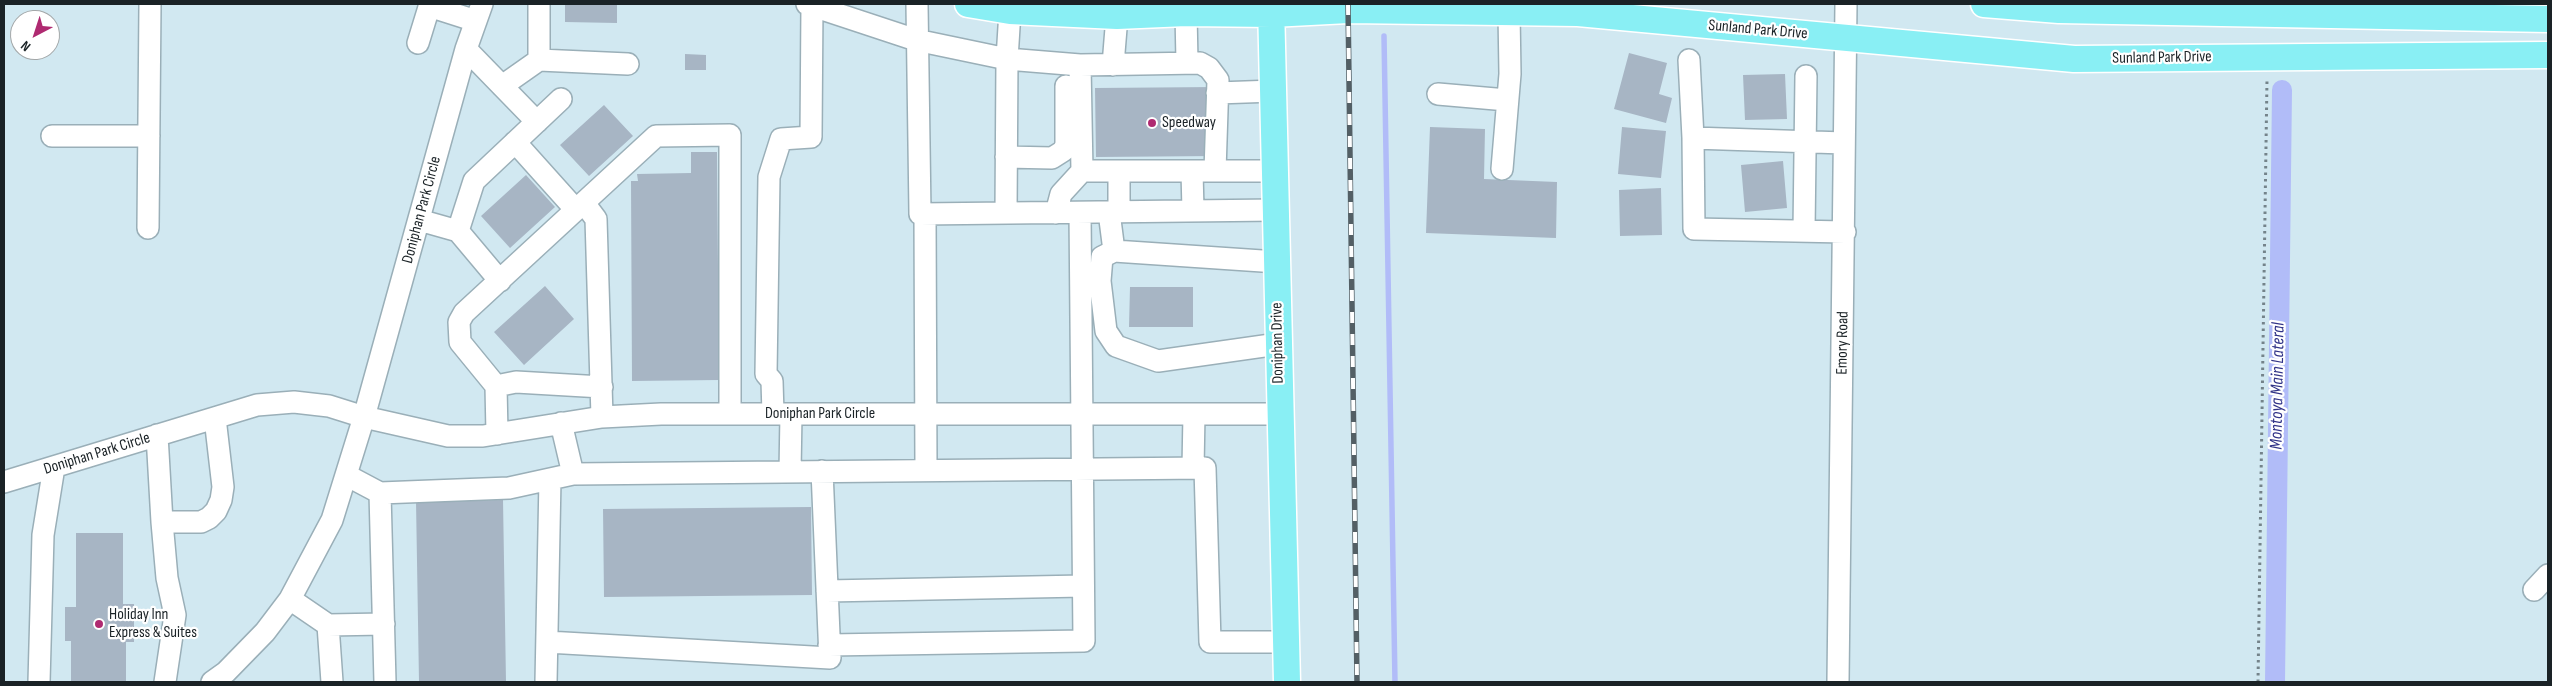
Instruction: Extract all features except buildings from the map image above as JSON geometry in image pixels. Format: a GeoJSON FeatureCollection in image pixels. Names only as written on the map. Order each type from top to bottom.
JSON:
{"type":"FeatureCollection","features":[{"type":"Feature","properties":{"kind":"main road","name":"Sunland Park Drive"},"geometry":{"type":"LineString","coordinates":[[968,4],[1010,11],[1117,16],[1271,9],[1578,13],[2074,59],[2548,55]]}},
{"type":"Feature","properties":{"kind":"main road"},"geometry":{"type":"LineString","coordinates":[[1984,4],[2059,10],[2548,19]]}},
{"type":"Feature","properties":{"kind":"main road","name":"Doniphan Drive"},"geometry":{"type":"LineString","coordinates":[[1271,9],[1276,171],[1279,414],[1287,682]]}},
{"type":"Feature","properties":{"kind":"street"},"geometry":{"type":"LineString","coordinates":[[148,228],[150,4]]}},
{"type":"Feature","properties":{"kind":"street"},"geometry":{"type":"LineString","coordinates":[[538,4],[539,60]]}},
{"type":"Feature","properties":{"kind":"street"},"geometry":{"type":"LineString","coordinates":[[790,472],[782,414],[772,381],[766,374],[769,177],[781,139],[811,137],[810,4],[916,40],[1007,59],[1113,65],[1200,62],[1218,80],[1215,171]]}},
{"type":"Feature","properties":{"kind":"street"},"geometry":{"type":"LineString","coordinates":[[917,4],[916,40],[920,214],[1276,210]]}},
{"type":"Feature","properties":{"kind":"street","name":"Emory Road"},"geometry":{"type":"LineString","coordinates":[[1838,682],[1845,232],[1846,4]]}},
{"type":"Feature","properties":{"kind":"street"},"geometry":{"type":"LineString","coordinates":[[418,43],[430,5],[479,12]]}},
{"type":"Feature","properties":{"kind":"street"},"geometry":{"type":"LineString","coordinates":[[1006,213],[1007,59],[1010,11]]}},
{"type":"Feature","properties":{"kind":"street","name":"Doniphan Park Circle"},"geometry":{"type":"LineString","coordinates":[[212,682],[226,672],[265,632],[290,599],[332,520],[348,476],[466,49],[479,12]]}},
{"type":"Feature","properties":{"kind":"street"},"geometry":{"type":"LineString","coordinates":[[1186,13],[1188,62]]}},
{"type":"Feature","properties":{"kind":"street"},"geometry":{"type":"LineString","coordinates":[[1502,168],[1510,74],[1509,13]]}},
{"type":"Feature","properties":{"kind":"street"},"geometry":{"type":"LineString","coordinates":[[1113,65],[1117,16]]}},
{"type":"Feature","properties":{"kind":"street"},"geometry":{"type":"LineString","coordinates":[[466,49],[537,122]]}},
{"type":"Feature","properties":{"kind":"street"},"geometry":{"type":"LineString","coordinates":[[502,86],[539,60],[628,64]]}},
{"type":"Feature","properties":{"kind":"street"},"geometry":{"type":"LineString","coordinates":[[1689,60],[1693,138],[1694,229],[1845,232]]}},
{"type":"Feature","properties":{"kind":"street"},"geometry":{"type":"LineString","coordinates":[[1006,157],[1052,158],[1063,152],[1066,145],[1073,64]]}},
{"type":"Feature","properties":{"kind":"street"},"geometry":{"type":"LineString","coordinates":[[1056,213],[1061,194],[1082,171],[1073,64]]}},
{"type":"Feature","properties":{"kind":"street"},"geometry":{"type":"LineString","coordinates":[[1804,231],[1806,76]]}},
{"type":"Feature","properties":{"kind":"street"},"geometry":{"type":"LineString","coordinates":[[1217,93],[1274,91]]}},
{"type":"Feature","properties":{"kind":"street"},"geometry":{"type":"LineString","coordinates":[[1438,94],[1507,100]]}},
{"type":"Feature","properties":{"kind":"street"},"geometry":{"type":"LineString","coordinates":[[458,231],[474,181],[561,99]]}},
{"type":"Feature","properties":{"kind":"street"},"geometry":{"type":"LineString","coordinates":[[497,434],[496,386],[460,342],[459,322],[464,313],[656,136],[730,135],[730,414]]}},
{"type":"Feature","properties":{"kind":"street"},"geometry":{"type":"LineString","coordinates":[[52,136],[149,136]]}},
{"type":"Feature","properties":{"kind":"street"},"geometry":{"type":"LineString","coordinates":[[1693,138],[1844,143]]}},
{"type":"Feature","properties":{"kind":"street"},"geometry":{"type":"LineString","coordinates":[[515,142],[580,207],[596,219],[602,417]]}},
{"type":"Feature","properties":{"kind":"street"},"geometry":{"type":"LineString","coordinates":[[1082,171],[1276,171]]}},
{"type":"Feature","properties":{"kind":"street"},"geometry":{"type":"LineString","coordinates":[[829,645],[1084,641],[1082,351],[1099,255],[1114,212],[1119,171]]}},
{"type":"Feature","properties":{"kind":"street"},"geometry":{"type":"LineString","coordinates":[[1192,171],[1194,212]]}},
{"type":"Feature","properties":{"kind":"street"},"geometry":{"type":"LineString","coordinates":[[1080,213],[1099,255],[1106,331],[1116,346],[1158,361],[1278,344]]}},
{"type":"Feature","properties":{"kind":"street"},"geometry":{"type":"LineString","coordinates":[[925,214],[926,470]]}},
{"type":"Feature","properties":{"kind":"street"},"geometry":{"type":"LineString","coordinates":[[419,220],[458,231],[500,281]]}},
{"type":"Feature","properties":{"kind":"street"},"geometry":{"type":"LineString","coordinates":[[1099,255],[1277,262]]}},
{"type":"Feature","properties":{"kind":"street"},"geometry":{"type":"LineString","coordinates":[[1082,351],[1106,350],[1116,346]]}},
{"type":"Feature","properties":{"kind":"street"},"geometry":{"type":"LineString","coordinates":[[496,386],[516,382],[602,387]]}},
{"type":"Feature","properties":{"kind":"street","name":"Doniphan Park Circle"},"geometry":{"type":"LineString","coordinates":[[4,482],[257,405],[294,402],[329,406],[364,417],[448,436],[497,434],[602,417],[730,414],[1279,414]]}},
{"type":"Feature","properties":{"kind":"street"},"geometry":{"type":"LineString","coordinates":[[1193,468],[1194,414]]}},
{"type":"Feature","properties":{"kind":"street"},"geometry":{"type":"LineString","coordinates":[[162,522],[201,522],[209,518],[216,511],[221,500],[223,487],[215,418]]}},
{"type":"Feature","properties":{"kind":"street"},"geometry":{"type":"LineString","coordinates":[[561,423],[572,474]]}},
{"type":"Feature","properties":{"kind":"street"},"geometry":{"type":"LineString","coordinates":[[157,435],[167,578],[175,615],[165,682]]}},
{"type":"Feature","properties":{"kind":"street"},"geometry":{"type":"LineString","coordinates":[[39,682],[42,535],[54,467]]}},
{"type":"Feature","properties":{"kind":"street"},"geometry":{"type":"LineString","coordinates":[[348,476],[380,493],[509,488],[572,474],[1205,468],[1210,642],[1286,642]]}},
{"type":"Feature","properties":{"kind":"street"},"geometry":{"type":"LineString","coordinates":[[547,642],[830,658],[822,471]]}},
{"type":"Feature","properties":{"kind":"street"},"geometry":{"type":"LineString","coordinates":[[546,682],[550,479]]}},
{"type":"Feature","properties":{"kind":"street"},"geometry":{"type":"LineString","coordinates":[[380,493],[385,682]]}},
{"type":"Feature","properties":{"kind":"street"},"geometry":{"type":"LineString","coordinates":[[827,591],[1084,586]]}},
{"type":"Feature","properties":{"kind":"street"},"geometry":{"type":"LineString","coordinates":[[290,599],[328,624],[384,624]]}},
{"type":"Feature","properties":{"kind":"street"},"geometry":{"type":"LineString","coordinates":[[328,624],[332,682]]}},
{"type":"Feature","properties":{"kind":"path"},"geometry":{"type":"LineString","coordinates":[[2258,682],[2267,84],[2264,56]]}},
{"type":"Feature","properties":{"kind":"waterway"},"geometry":{"type":"LineString","coordinates":[[1384,36],[1395,682]]}},
{"type":"Feature","properties":{"kind":"waterway","name":"Montoya Main Lateral"},"geometry":{"type":"LineString","coordinates":[[2275,682],[2282,90]]}},
{"type":"Feature","properties":{"kind":"railway"},"geometry":{"type":"LineString","coordinates":[[1348,4],[1357,682]]}},
{"type":"Feature","properties":{"kind":"place","name":"Speedway"},"geometry":{"type":"Point","coordinates":[1152,123]}},
{"type":"Feature","properties":{"kind":"place","name":"Holiday Inn Express & Suites"},"geometry":{"type":"Point","coordinates":[99,624]}}]}
